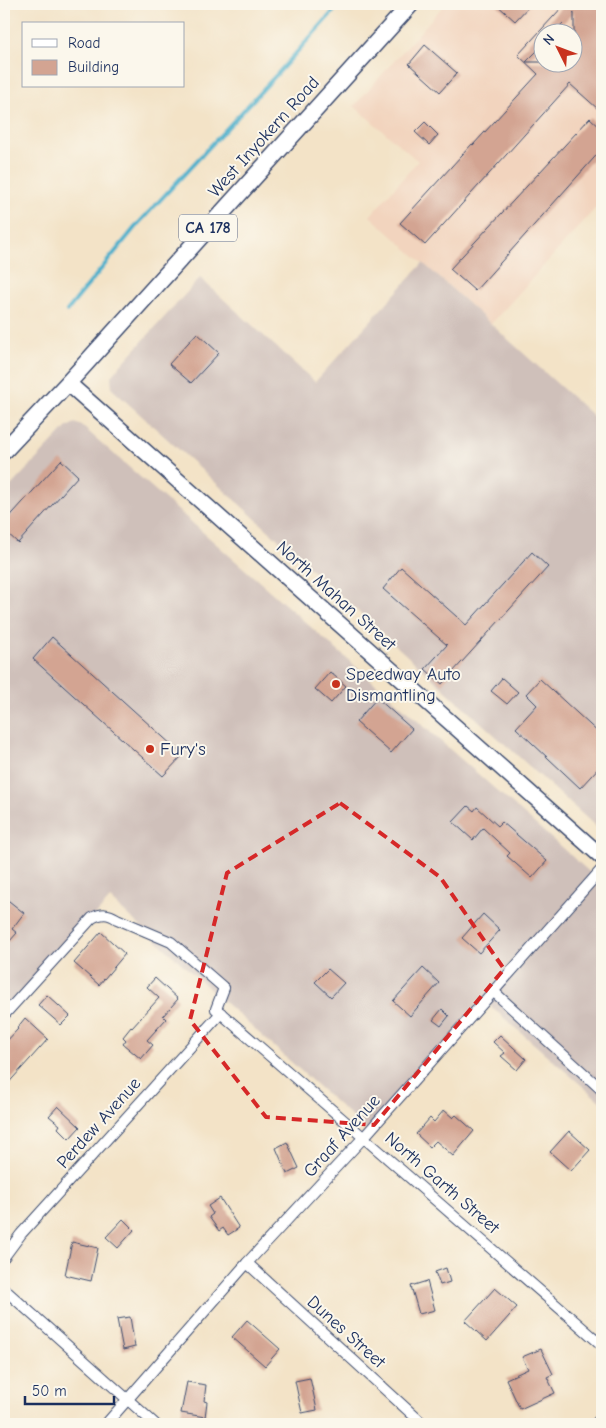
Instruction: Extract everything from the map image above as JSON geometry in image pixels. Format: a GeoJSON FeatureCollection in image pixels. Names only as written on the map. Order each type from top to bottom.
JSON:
{"type":"FeatureCollection","features":[{"type":"Feature","properties":{"kind":"main road","name":"West Inyokern Road"},"geometry":{"type":"LineString","coordinates":[[4,452],[412,4]]}},
{"type":"Feature","properties":{"kind":"street","name":"North Mahan Street"},"geometry":{"type":"LineString","coordinates":[[68,383],[602,857]]}},
{"type":"Feature","properties":{"kind":"street","name":"Graaf Avenue"},"geometry":{"type":"LineString","coordinates":[[106,1424],[247,1263],[364,1137],[602,869]]}},
{"type":"Feature","properties":{"kind":"street"},"geometry":{"type":"LineString","coordinates":[[4,1015],[92,918],[100,913],[109,914],[171,942],[224,988],[216,1009],[221,1013]]}},
{"type":"Feature","properties":{"kind":"street"},"geometry":{"type":"LineString","coordinates":[[493,990],[602,1090]]}},
{"type":"Feature","properties":{"kind":"street","name":"North Garth Street"},"geometry":{"type":"LineString","coordinates":[[221,1013],[602,1345]]}},
{"type":"Feature","properties":{"kind":"street","name":"Perdew Avenue"},"geometry":{"type":"LineString","coordinates":[[4,1257],[21,1234],[221,1013]]}},
{"type":"Feature","properties":{"kind":"street","name":"Dunes Street"},"geometry":{"type":"LineString","coordinates":[[247,1263],[423,1424]]}},
{"type":"Feature","properties":{"kind":"street"},"geometry":{"type":"LineString","coordinates":[[4,1289],[155,1424]]}},
{"type":"Feature","properties":{"kind":"street"},"geometry":{"type":"LineString","coordinates":[[596,1424],[602,1417]]}},
{"type":"Feature","properties":{"kind":"highlighted area"},"geometry":{"type":"Polygon","coordinates":[[[340,803],[440,877],[504,969],[374,1125],[266,1117],[190,1020],[227,873],[340,803]]]}},
{"type":"Feature","properties":{"kind":"shaded area"},"geometry":{"type":"Polygon","coordinates":[[[445,4],[602,4],[602,201],[491,324],[370,216],[418,161],[354,106],[445,4]]]}},
{"type":"Feature","properties":{"kind":"shaded area"},"geometry":{"type":"Polygon","coordinates":[[[423,263],[602,424],[602,832],[112,389],[111,376],[200,278],[315,382],[423,263]]]}},
{"type":"Feature","properties":{"kind":"shaded area"},"geometry":{"type":"Polygon","coordinates":[[[75,423],[82,426],[602,883],[602,1103],[488,1004],[371,1134],[110,899],[4,1017],[4,493],[67,427],[75,423]]]}},
{"type":"Feature","properties":{"kind":"building"},"geometry":{"type":"Polygon","coordinates":[[[496,4],[531,4],[515,21],[496,4]]]}},
{"type":"Feature","properties":{"kind":"building"},"geometry":{"type":"Polygon","coordinates":[[[565,4],[602,4],[602,103],[598,109],[570,84],[425,245],[400,223],[538,74],[536,72],[584,72],[584,22],[574,22],[574,12],[564,22],[548,22],[565,4]]]}},
{"type":"Feature","properties":{"kind":"building"},"geometry":{"type":"Polygon","coordinates":[[[534,38],[534,54],[526,62],[534,62],[534,70],[518,55],[534,38]]]}},
{"type":"Feature","properties":{"kind":"building"},"geometry":{"type":"Polygon","coordinates":[[[425,45],[457,73],[440,92],[409,64],[425,45]]]}},
{"type":"Feature","properties":{"kind":"building"},"geometry":{"type":"Polygon","coordinates":[[[590,118],[602,129],[602,149],[475,291],[450,269],[590,118]]]}},
{"type":"Feature","properties":{"kind":"building"},"geometry":{"type":"Polygon","coordinates":[[[425,122],[438,135],[429,145],[415,132],[425,122]]]}},
{"type":"Feature","properties":{"kind":"building"},"geometry":{"type":"Polygon","coordinates":[[[197,333],[219,353],[191,383],[169,364],[197,333]]]}},
{"type":"Feature","properties":{"kind":"building"},"geometry":{"type":"Polygon","coordinates":[[[61,460],[78,476],[18,543],[4,530],[4,523],[61,460]]]}},
{"type":"Feature","properties":{"kind":"building"},"geometry":{"type":"Polygon","coordinates":[[[532,552],[548,567],[442,684],[425,669],[447,645],[383,589],[401,567],[466,625],[532,552]]]}},
{"type":"Feature","properties":{"kind":"building"},"geometry":{"type":"Polygon","coordinates":[[[52,637],[183,755],[163,776],[33,659],[52,637]]]}},
{"type":"Feature","properties":{"kind":"building"},"geometry":{"type":"Polygon","coordinates":[[[330,672],[346,686],[331,703],[315,689],[330,672]]]}},
{"type":"Feature","properties":{"kind":"building"},"geometry":{"type":"Polygon","coordinates":[[[502,678],[518,692],[507,704],[491,691],[502,678]]]}},
{"type":"Feature","properties":{"kind":"building"},"geometry":{"type":"Polygon","coordinates":[[[540,679],[602,736],[602,764],[580,788],[516,728],[537,705],[526,694],[540,679]]]}},
{"type":"Feature","properties":{"kind":"building"},"geometry":{"type":"Polygon","coordinates":[[[377,698],[412,729],[391,753],[356,722],[377,698]]]}},
{"type":"Feature","properties":{"kind":"building"},"geometry":{"type":"Polygon","coordinates":[[[468,806],[474,811],[477,807],[498,826],[502,822],[547,861],[532,878],[507,856],[510,853],[483,828],[473,840],[453,822],[468,806]]]}},
{"type":"Feature","properties":{"kind":"building"},"geometry":{"type":"Polygon","coordinates":[[[4,897],[24,913],[12,929],[17,933],[9,942],[4,939],[4,897]]]}},
{"type":"Feature","properties":{"kind":"building"},"geometry":{"type":"Polygon","coordinates":[[[483,914],[500,930],[479,953],[462,938],[483,914]]]}},
{"type":"Feature","properties":{"kind":"building"},"geometry":{"type":"Polygon","coordinates":[[[101,932],[125,954],[99,985],[74,963],[101,932]]]}},
{"type":"Feature","properties":{"kind":"building"},"geometry":{"type":"Polygon","coordinates":[[[423,968],[439,983],[410,1016],[393,1001],[423,968]]]}},
{"type":"Feature","properties":{"kind":"building"},"geometry":{"type":"Polygon","coordinates":[[[328,969],[344,983],[331,997],[315,982],[328,969]]]}},
{"type":"Feature","properties":{"kind":"building"},"geometry":{"type":"Polygon","coordinates":[[[155,978],[178,999],[163,1016],[166,1019],[147,1040],[153,1045],[141,1059],[123,1044],[126,1040],[123,1037],[159,998],[147,987],[155,978]]]}},
{"type":"Feature","properties":{"kind":"building"},"geometry":{"type":"Polygon","coordinates":[[[47,995],[70,1016],[61,1025],[38,1005],[47,995]]]}},
{"type":"Feature","properties":{"kind":"building"},"geometry":{"type":"Polygon","coordinates":[[[442,1009],[449,1016],[441,1026],[433,1020],[442,1009]]]}},
{"type":"Feature","properties":{"kind":"building"},"geometry":{"type":"Polygon","coordinates":[[[25,1018],[48,1039],[4,1088],[4,1044],[25,1018]]]}},
{"type":"Feature","properties":{"kind":"building"},"geometry":{"type":"Polygon","coordinates":[[[500,1035],[526,1059],[517,1070],[501,1056],[505,1053],[493,1042],[500,1035]]]}},
{"type":"Feature","properties":{"kind":"building"},"geometry":{"type":"Polygon","coordinates":[[[58,1106],[80,1127],[69,1139],[58,1128],[60,1125],[49,1116],[58,1106]]]}},
{"type":"Feature","properties":{"kind":"building"},"geometry":{"type":"Polygon","coordinates":[[[444,1110],[453,1118],[456,1115],[474,1131],[453,1156],[436,1141],[430,1147],[416,1134],[430,1118],[434,1122],[444,1110]]]}},
{"type":"Feature","properties":{"kind":"building"},"geometry":{"type":"Polygon","coordinates":[[[569,1131],[590,1150],[571,1171],[550,1152],[569,1131]]]}},
{"type":"Feature","properties":{"kind":"building"},"geometry":{"type":"Polygon","coordinates":[[[287,1142],[299,1168],[287,1174],[276,1148],[287,1142]]]}},
{"type":"Feature","properties":{"kind":"building"},"geometry":{"type":"Polygon","coordinates":[[[220,1198],[239,1228],[228,1235],[223,1228],[219,1231],[209,1217],[213,1214],[208,1206],[220,1198]]]}},
{"type":"Feature","properties":{"kind":"building"},"geometry":{"type":"Polygon","coordinates":[[[123,1219],[134,1230],[118,1248],[106,1237],[123,1219]]]}},
{"type":"Feature","properties":{"kind":"building"},"geometry":{"type":"Polygon","coordinates":[[[72,1242],[98,1248],[91,1281],[65,1275],[72,1242]]]}},
{"type":"Feature","properties":{"kind":"building"},"geometry":{"type":"Polygon","coordinates":[[[446,1268],[450,1282],[440,1285],[435,1272],[446,1268]]]}},
{"type":"Feature","properties":{"kind":"building"},"geometry":{"type":"Polygon","coordinates":[[[427,1281],[435,1310],[419,1314],[411,1286],[427,1281]]]}},
{"type":"Feature","properties":{"kind":"building"},"geometry":{"type":"Polygon","coordinates":[[[495,1288],[517,1307],[487,1341],[465,1321],[495,1288]]]}},
{"type":"Feature","properties":{"kind":"building"},"geometry":{"type":"Polygon","coordinates":[[[130,1317],[135,1347],[123,1350],[117,1319],[130,1317]]]}},
{"type":"Feature","properties":{"kind":"building"},"geometry":{"type":"Polygon","coordinates":[[[247,1320],[280,1349],[265,1366],[232,1337],[247,1320]]]}},
{"type":"Feature","properties":{"kind":"building"},"geometry":{"type":"Polygon","coordinates":[[[541,1349],[553,1374],[547,1377],[555,1393],[520,1409],[506,1379],[528,1369],[522,1357],[541,1349]]]}},
{"type":"Feature","properties":{"kind":"building"},"geometry":{"type":"Polygon","coordinates":[[[310,1378],[317,1410],[302,1413],[295,1381],[310,1378]]]}},
{"type":"Feature","properties":{"kind":"building"},"geometry":{"type":"Polygon","coordinates":[[[187,1382],[206,1385],[204,1401],[207,1402],[205,1417],[181,1413],[187,1382]]]}},
{"type":"Feature","properties":{"kind":"waterway"},"geometry":{"type":"LineString","coordinates":[[67,311],[137,225],[340,4]]}},
{"type":"Feature","properties":{"kind":"place","name":"Speedway Auto Dismantling"},"geometry":{"type":"Point","coordinates":[336,684]}},
{"type":"Feature","properties":{"kind":"place","name":"Fury's"},"geometry":{"type":"Point","coordinates":[150,749]}}]}
